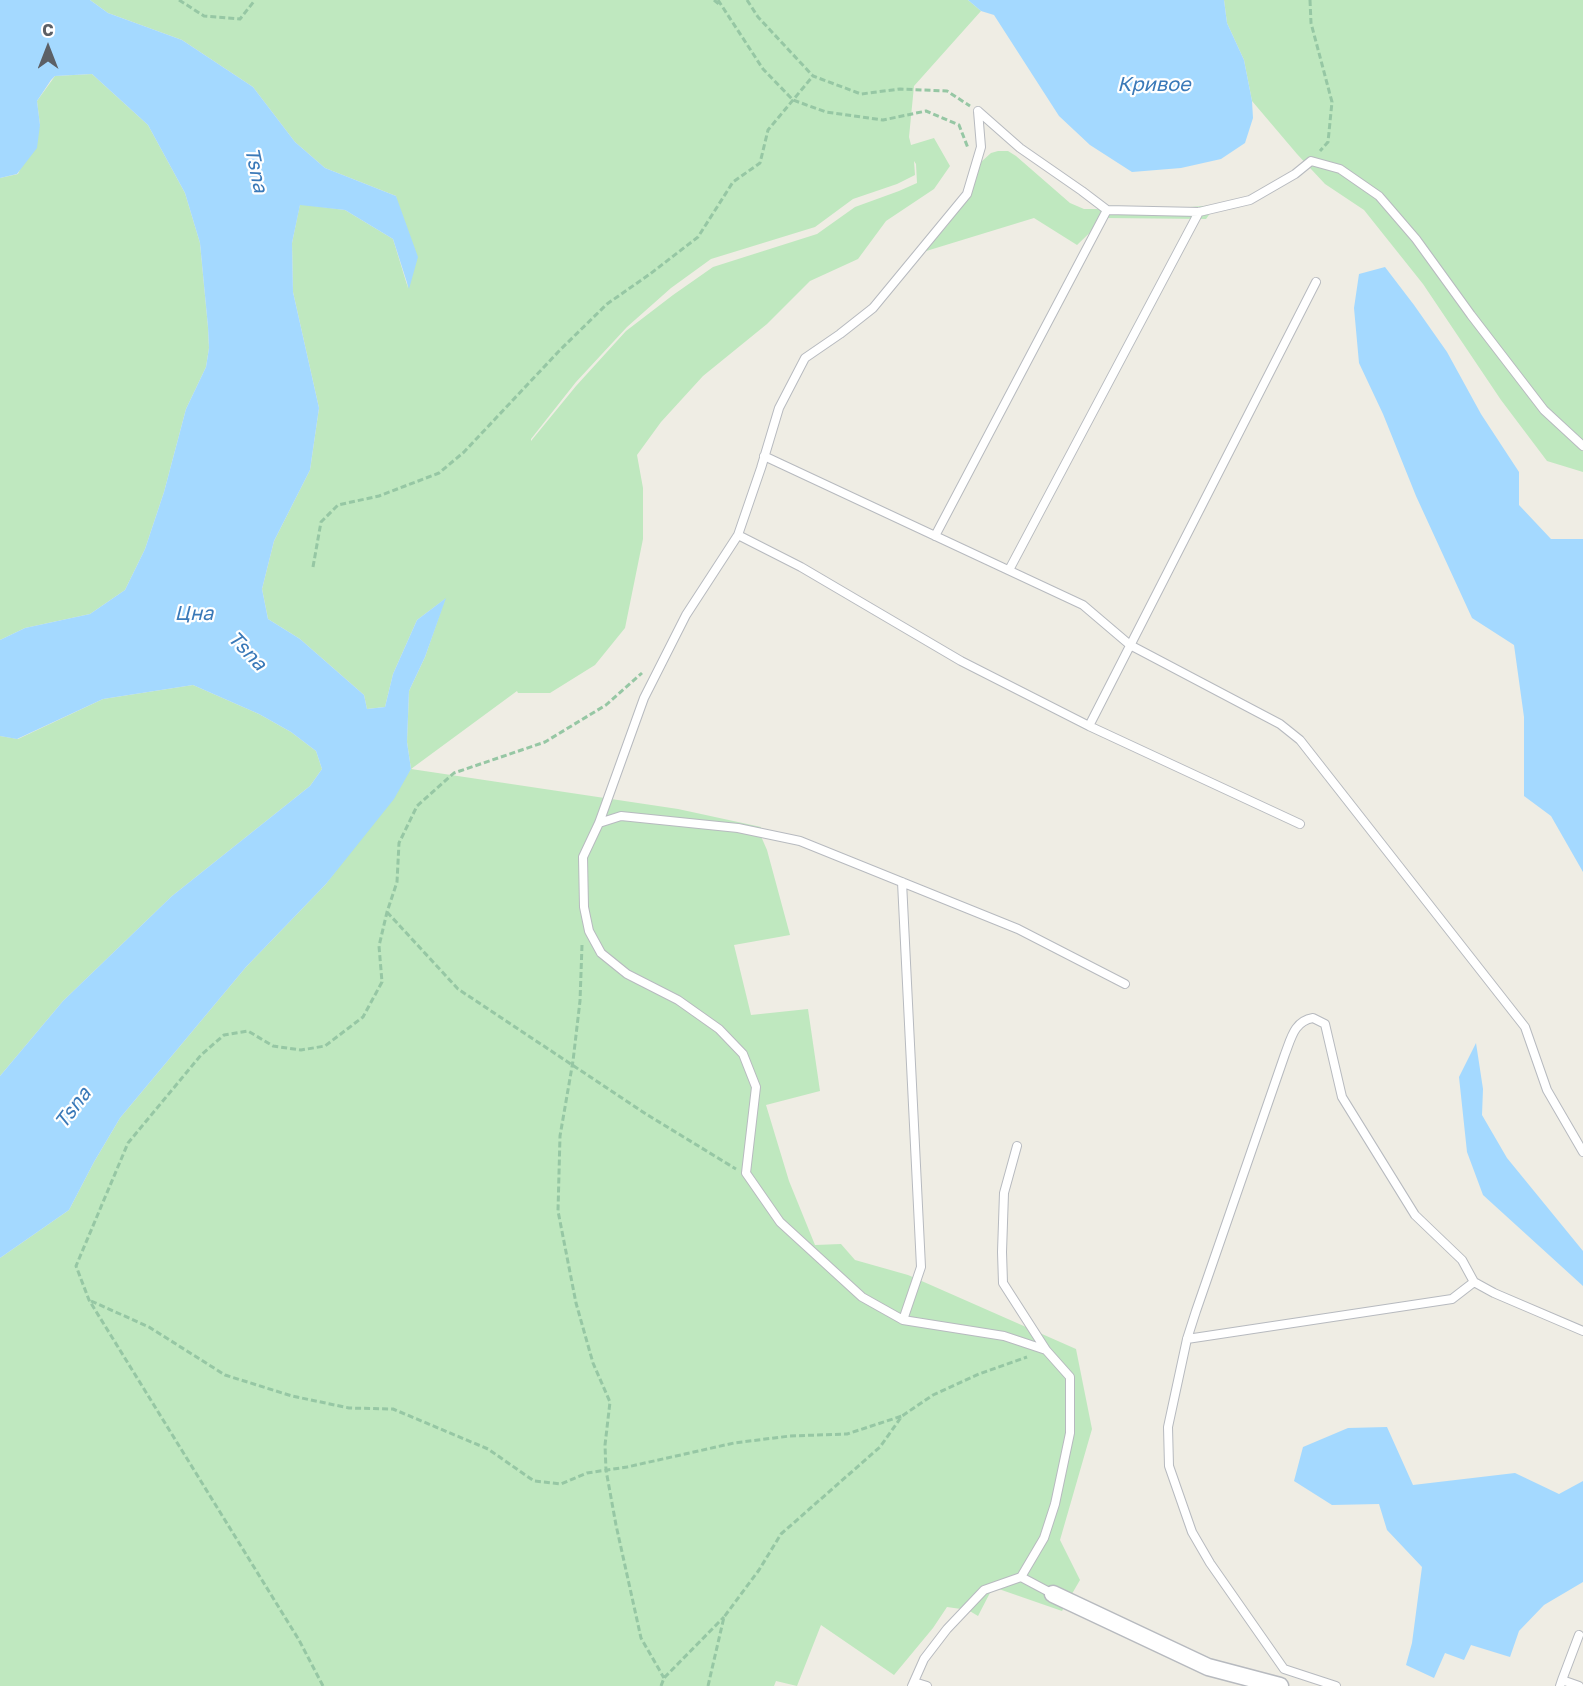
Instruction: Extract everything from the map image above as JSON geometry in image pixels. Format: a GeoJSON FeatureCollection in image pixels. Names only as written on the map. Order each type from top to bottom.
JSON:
{"type":"FeatureCollection","features":[{"type":"Feature","properties":{"kind":"street"},"geometry":{"type":"LineString","coordinates":[[1053,1594],[1208,1667],[1280,1686]]}},
{"type":"Feature","properties":{"kind":"lane"},"geometry":{"type":"LineString","coordinates":[[978,111],[1020,148],[1107,210],[1199,212],[1250,200],[1295,174],[1311,161],[1340,169],[1379,196],[1416,239],[1544,410],[1583,446]]}},
{"type":"Feature","properties":{"kind":"lane"},"geometry":{"type":"LineString","coordinates":[[978,111],[981,147],[967,194],[873,308],[805,358],[779,408],[738,535],[686,615],[644,698],[599,822],[583,857],[584,907],[590,931],[601,953],[627,974],[678,999],[719,1029],[743,1054],[756,1087],[746,1173],[780,1222],[862,1296],[903,1320],[1004,1336],[1046,1350]]}},
{"type":"Feature","properties":{"kind":"lane"},"geometry":{"type":"LineString","coordinates":[[935,536],[1107,210]]}},
{"type":"Feature","properties":{"kind":"lane"},"geometry":{"type":"LineString","coordinates":[[1009,570],[1199,212]]}},
{"type":"Feature","properties":{"kind":"lane"},"geometry":{"type":"LineString","coordinates":[[1089,726],[1316,282]]}},
{"type":"Feature","properties":{"kind":"lane"},"geometry":{"type":"LineString","coordinates":[[764,456],[1083,604],[1130,645],[1280,724],[1300,740],[1524,1027],[1547,1090],[1583,1152]]}},
{"type":"Feature","properties":{"kind":"lane"},"geometry":{"type":"LineString","coordinates":[[738,535],[801,567],[961,661],[1089,726],[1300,824]]}},
{"type":"Feature","properties":{"kind":"lane"},"geometry":{"type":"LineString","coordinates":[[599,822],[621,816],[738,828],[801,841],[1018,929],[1125,984]]}},
{"type":"Feature","properties":{"kind":"lane"},"geometry":{"type":"LineString","coordinates":[[902,882],[921,1267],[903,1320]]}},
{"type":"Feature","properties":{"kind":"lane"},"geometry":{"type":"LineString","coordinates":[[1336,1686],[1284,1669],[1210,1563],[1192,1532],[1169,1466],[1168,1427],[1187,1339],[1296,1027],[1307,1019],[1313,1018],[1324,1024],[1342,1097],[1415,1215],[1462,1260],[1474,1282],[1583,1332]]}},
{"type":"Feature","properties":{"kind":"lane"},"geometry":{"type":"LineString","coordinates":[[927,1686],[913,1684],[924,1659],[947,1629],[984,1590],[1021,1577],[1044,1538],[1055,1504],[1070,1432],[1070,1377],[1046,1350],[1003,1283],[1005,1193],[1017,1146]]}},
{"type":"Feature","properties":{"kind":"lane"},"geometry":{"type":"LineString","coordinates":[[1187,1339],[1452,1299],[1474,1282]]}},
{"type":"Feature","properties":{"kind":"lane"},"geometry":{"type":"LineString","coordinates":[[1021,1577],[1053,1594]]}},
{"type":"Feature","properties":{"kind":"lane"},"geometry":{"type":"LineString","coordinates":[[1579,1635],[1561,1683],[1579,1686]]}},
{"type":"Feature","properties":{"kind":"path"},"geometry":{"type":"LineString","coordinates":[[179,0],[204,16],[240,19],[255,0]]}},
{"type":"Feature","properties":{"kind":"path"},"geometry":{"type":"LineString","coordinates":[[716,0],[763,69],[794,100],[826,112],[884,120],[926,111],[959,125],[975,167]]}},
{"type":"Feature","properties":{"kind":"path"},"geometry":{"type":"LineString","coordinates":[[747,0],[758,17],[813,76],[861,94],[900,89],[947,91],[978,111]]}},
{"type":"Feature","properties":{"kind":"path"},"geometry":{"type":"LineString","coordinates":[[1310,0],[1311,23],[1332,102],[1328,142],[1311,161]]}},
{"type":"Feature","properties":{"kind":"path"},"geometry":{"type":"LineString","coordinates":[[313,567],[321,522],[338,505],[379,496],[439,473],[464,452],[560,350],[607,304],[698,237],[733,182],[760,163],[768,130],[813,76]]}},
{"type":"Feature","properties":{"kind":"path"},"geometry":{"type":"LineString","coordinates":[[323,1686],[298,1640],[89,1300],[76,1266],[128,1143],[201,1055],[224,1035],[248,1031],[273,1046],[301,1050],[325,1046],[363,1017],[382,982],[379,946],[397,882],[399,843],[417,806],[454,773],[545,742],[606,705],[667,653]]}},
{"type":"Feature","properties":{"kind":"path"},"geometry":{"type":"LineString","coordinates":[[387,912],[458,989],[656,1120],[730,1166],[746,1173]]}},
{"type":"Feature","properties":{"kind":"path"},"geometry":{"type":"LineString","coordinates":[[583,942],[573,1065],[560,1136],[558,1211],[576,1303],[593,1363],[610,1402],[604,1445],[606,1470],[641,1638],[664,1678]]}},
{"type":"Feature","properties":{"kind":"path"},"geometry":{"type":"LineString","coordinates":[[89,1300],[149,1327],[225,1375],[292,1396],[349,1408],[393,1409],[488,1449],[534,1481],[561,1484],[587,1473],[627,1467],[734,1443],[790,1436],[847,1434],[902,1416],[933,1395],[970,1378],[1046,1350]]}},
{"type":"Feature","properties":{"kind":"path"},"geometry":{"type":"LineString","coordinates":[[661,1686],[664,1678],[724,1617],[759,1570],[781,1534],[880,1447],[902,1416]]}},
{"type":"Feature","properties":{"kind":"path"},"geometry":{"type":"LineString","coordinates":[[708,1686],[724,1617]]}},
{"type":"Feature","properties":{"kind":"green space"},"geometry":{"type":"Polygon","coordinates":[[[90,0],[968,0],[981,11],[914,86],[909,137],[911,145],[934,138],[950,166],[934,189],[886,221],[858,259],[810,281],[767,324],[703,376],[661,422],[637,455],[643,488],[643,539],[625,628],[595,665],[550,693],[518,693],[517,691],[411,769],[407,742],[409,691],[425,657],[445,599],[417,620],[393,674],[385,707],[367,709],[364,695],[300,639],[268,619],[262,589],[274,541],[310,470],[319,408],[293,292],[292,243],[300,204],[345,210],[393,239],[408,288],[396,196],[325,168],[295,142],[253,87],[182,40],[108,13],[90,0]],[[914,161],[915,175],[897,184],[853,199],[815,227],[711,259],[671,288],[627,327],[576,382],[531,441],[576,386],[626,331],[673,295],[713,267],[817,234],[855,207],[917,183],[914,161]]]}},
{"type":"Feature","properties":{"kind":"green space"},"geometry":{"type":"Polygon","coordinates":[[[1224,0],[1583,0],[1583,472],[1547,461],[1501,400],[1423,284],[1364,210],[1325,184],[1252,101],[1244,60],[1227,23],[1224,0]]]}},
{"type":"Feature","properties":{"kind":"green space"},"geometry":{"type":"Polygon","coordinates":[[[92,74],[148,125],[185,193],[200,243],[208,327],[209,348],[206,367],[186,409],[164,492],[145,549],[125,590],[90,614],[25,628],[0,640],[0,178],[18,174],[40,125],[37,101],[55,76],[92,74]]]}},
{"type":"Feature","properties":{"kind":"green space"},"geometry":{"type":"Polygon","coordinates":[[[1008,151],[1016,156],[1070,203],[1084,209],[1164,209],[1216,205],[1206,219],[1105,218],[1077,245],[1034,218],[923,252],[947,226],[969,191],[981,162],[991,153],[1008,151]]]}},
{"type":"Feature","properties":{"kind":"green space"},"geometry":{"type":"Polygon","coordinates":[[[193,685],[259,714],[291,732],[316,751],[322,769],[310,786],[172,896],[63,1001],[0,1076],[0,736],[18,739],[103,699],[193,685]]]}},
{"type":"Feature","properties":{"kind":"green space"},"geometry":{"type":"Polygon","coordinates":[[[411,769],[678,809],[761,827],[760,834],[767,850],[790,935],[734,945],[751,1015],[808,1009],[820,1091],[766,1105],[789,1181],[815,1245],[841,1244],[855,1260],[908,1275],[1076,1349],[1092,1429],[1060,1540],[1080,1580],[1062,1611],[993,1587],[978,1616],[968,1610],[947,1607],[933,1628],[894,1675],[821,1625],[797,1686],[776,1681],[774,1686],[0,1686],[0,1258],[69,1210],[120,1118],[246,967],[326,884],[411,769]]]}},
{"type":"Feature","properties":{"kind":"water","name":"Цна"},"geometry":{"type":"Polygon","coordinates":[[[0,0],[90,0],[108,13],[182,40],[253,87],[295,142],[325,168],[396,196],[418,257],[409,289],[393,239],[345,210],[300,205],[292,243],[293,292],[319,408],[310,470],[274,541],[262,589],[268,619],[300,639],[364,695],[367,709],[385,707],[393,674],[417,620],[446,598],[425,657],[409,691],[407,742],[411,769],[394,799],[326,884],[246,967],[120,1118],[69,1210],[0,1258],[0,1076],[63,1001],[172,896],[310,786],[322,769],[316,751],[291,732],[259,714],[193,685],[103,699],[17,739],[0,736],[0,640],[25,628],[90,614],[125,590],[145,549],[164,492],[186,409],[206,367],[209,348],[200,243],[185,193],[148,125],[92,74],[55,76],[51,80],[37,101],[40,125],[37,148],[17,174],[0,178],[0,0]]]}},
{"type":"Feature","properties":{"kind":"water","name":"Кривое"},"geometry":{"type":"Polygon","coordinates":[[[968,0],[1224,0],[1227,23],[1244,60],[1252,101],[1253,118],[1245,143],[1221,159],[1181,168],[1132,172],[1090,145],[1059,116],[994,15],[981,11],[968,0]]]}},
{"type":"Feature","properties":{"kind":"water"},"geometry":{"type":"Polygon","coordinates":[[[1385,267],[1447,352],[1481,414],[1519,472],[1519,505],[1551,539],[1583,539],[1583,872],[1551,816],[1524,796],[1524,717],[1514,645],[1472,618],[1359,363],[1354,308],[1359,274],[1385,267]]]}},
{"type":"Feature","properties":{"kind":"water"},"geometry":{"type":"Polygon","coordinates":[[[1476,1043],[1483,1089],[1482,1115],[1507,1158],[1583,1251],[1583,1286],[1483,1195],[1467,1152],[1459,1077],[1476,1043]]]}},
{"type":"Feature","properties":{"kind":"water"},"geometry":{"type":"Polygon","coordinates":[[[1387,1427],[1413,1485],[1515,1473],[1559,1494],[1583,1481],[1583,1582],[1544,1605],[1519,1631],[1510,1657],[1471,1645],[1464,1660],[1445,1653],[1434,1678],[1406,1665],[1412,1643],[1422,1567],[1387,1530],[1379,1504],[1332,1505],[1294,1481],[1303,1447],[1348,1428],[1387,1427]]]}},
{"type":"Feature","properties":{"kind":"water label","name":"Tsna"},"geometry":{"type":"Point","coordinates":[256,170]}},
{"type":"Feature","properties":{"kind":"water label","name":"Tsna"},"geometry":{"type":"Point","coordinates":[247,651]}},
{"type":"Feature","properties":{"kind":"water label","name":"Tsna"},"geometry":{"type":"Point","coordinates":[73,1108]}}]}
